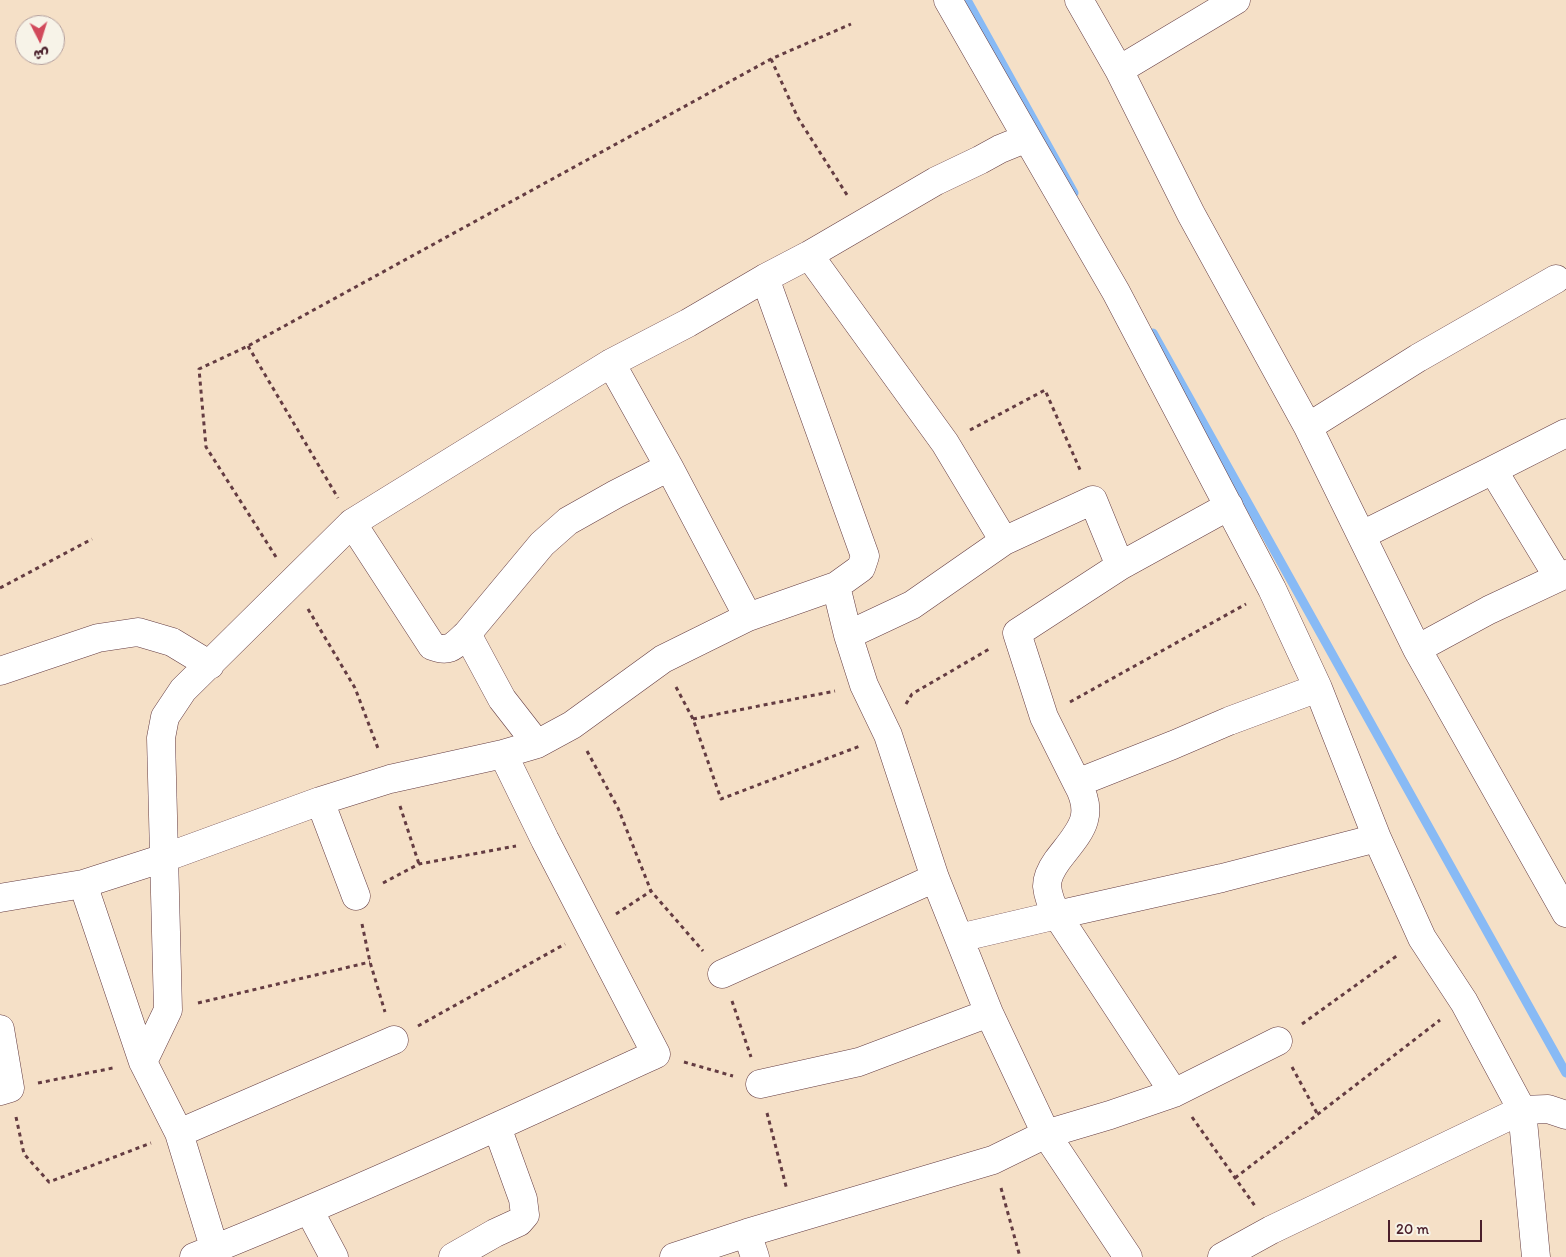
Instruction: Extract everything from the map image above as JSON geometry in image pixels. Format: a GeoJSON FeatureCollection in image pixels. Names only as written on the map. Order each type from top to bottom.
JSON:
{"type":"FeatureCollection","features":[{"type":"Feature","properties":{"kind":"street"},"geometry":{"type":"LineString","coordinates":[[948,0],[1116,292],[1272,589],[1318,688],[1377,838],[1422,938],[1464,1002],[1522,1110],[1536,1257]]}},
{"type":"Feature","properties":{"kind":"street"},"geometry":{"type":"LineString","coordinates":[[1079,0],[1119,70],[1191,214],[1308,427],[1417,649],[1558,882],[1566,913]]}},
{"type":"Feature","properties":{"kind":"street"},"geometry":{"type":"LineString","coordinates":[[1119,70],[1236,0]]}},
{"type":"Feature","properties":{"kind":"street"},"geometry":{"type":"LineString","coordinates":[[143,1062],[168,1010],[161,738],[165,717],[184,690],[352,523],[611,363],[688,323],[936,181],[1000,148],[1027,138]]}},
{"type":"Feature","properties":{"kind":"street"},"geometry":{"type":"LineString","coordinates":[[809,255],[945,443],[1004,541]]}},
{"type":"Feature","properties":{"kind":"street"},"geometry":{"type":"LineString","coordinates":[[0,898],[83,884],[164,858],[320,801],[390,779],[503,754],[537,744],[572,725],[663,659],[748,617],[836,586],[861,568],[865,556],[765,278]]}},
{"type":"Feature","properties":{"kind":"street"},"geometry":{"type":"LineString","coordinates":[[1308,427],[1418,358],[1556,279]]}},
{"type":"Feature","properties":{"kind":"street"},"geometry":{"type":"LineString","coordinates":[[611,363],[669,467],[748,617]]}},
{"type":"Feature","properties":{"kind":"street"},"geometry":{"type":"LineString","coordinates":[[1362,535],[1566,433]]}},
{"type":"Feature","properties":{"kind":"street"},"geometry":{"type":"LineString","coordinates":[[352,523],[432,646],[439,649],[449,649],[454,647],[467,634],[542,544],[568,522],[616,494],[669,467]]}},
{"type":"Feature","properties":{"kind":"street"},"geometry":{"type":"LineString","coordinates":[[1417,649],[1489,610],[1562,575],[1493,470]]}},
{"type":"Feature","properties":{"kind":"street"},"geometry":{"type":"LineString","coordinates":[[848,635],[912,605],[1004,541],[1093,500],[1120,566]]}},
{"type":"Feature","properties":{"kind":"street"},"geometry":{"type":"LineString","coordinates":[[1174,1092],[1057,915],[1050,901],[1047,884],[1052,869],[1076,836],[1085,819],[1087,808],[1084,794],[1044,717],[1017,633],[1120,566],[1229,506]]}},
{"type":"Feature","properties":{"kind":"street"},"geometry":{"type":"LineString","coordinates":[[836,586],[848,635],[864,685],[888,735],[935,878],[989,1013],[1046,1134],[1128,1257]]}},
{"type":"Feature","properties":{"kind":"street"},"geometry":{"type":"LineString","coordinates":[[0,671],[98,638],[138,632],[172,642],[210,664]]}},
{"type":"Feature","properties":{"kind":"street"},"geometry":{"type":"LineString","coordinates":[[467,634],[502,699],[537,744]]}},
{"type":"Feature","properties":{"kind":"street"},"geometry":{"type":"LineString","coordinates":[[1077,783],[1229,721],[1318,688]]}},
{"type":"Feature","properties":{"kind":"street"},"geometry":{"type":"LineString","coordinates":[[83,884],[143,1062],[179,1133],[208,1254],[497,1127],[656,1054],[545,840],[503,754]]}},
{"type":"Feature","properties":{"kind":"street"},"geometry":{"type":"LineString","coordinates":[[320,801],[356,896]]}},
{"type":"Feature","properties":{"kind":"street"},"geometry":{"type":"LineString","coordinates":[[959,938],[1222,878],[1377,838]]}},
{"type":"Feature","properties":{"kind":"street"},"geometry":{"type":"LineString","coordinates":[[722,974],[935,878]]}},
{"type":"Feature","properties":{"kind":"street"},"geometry":{"type":"LineString","coordinates":[[760,1084],[859,1062],[989,1013]]}},
{"type":"Feature","properties":{"kind":"street"},"geometry":{"type":"LineString","coordinates":[[0,1029],[5,1090]]}},
{"type":"Feature","properties":{"kind":"street"},"geometry":{"type":"LineString","coordinates":[[179,1133],[394,1040]]}},
{"type":"Feature","properties":{"kind":"street"},"geometry":{"type":"LineString","coordinates":[[674,1257],[751,1245],[794,1219],[993,1160],[1046,1134],[1110,1115],[1174,1092],[1278,1041]]}},
{"type":"Feature","properties":{"kind":"street"},"geometry":{"type":"LineString","coordinates":[[1222,1257],[1271,1230],[1522,1110],[1548,1109],[1566,1114]]}},
{"type":"Feature","properties":{"kind":"street"},"geometry":{"type":"LineString","coordinates":[[453,1257],[495,1233],[519,1222],[525,1215],[523,1199],[497,1127]]}},
{"type":"Feature","properties":{"kind":"street"},"geometry":{"type":"LineString","coordinates":[[309,1210],[334,1257]]}},
{"type":"Feature","properties":{"kind":"path"},"geometry":{"type":"LineString","coordinates":[[419,864],[390,779],[355,688],[293,583],[206,447],[199,369],[248,346],[771,59],[851,24]]}},
{"type":"Feature","properties":{"kind":"path"},"geometry":{"type":"LineString","coordinates":[[771,59],[798,118],[864,222]]}},
{"type":"Feature","properties":{"kind":"path"},"geometry":{"type":"LineString","coordinates":[[248,346],[352,523]]}},
{"type":"Feature","properties":{"kind":"path"},"geometry":{"type":"LineString","coordinates":[[945,443],[1045,390],[1093,500]]}},
{"type":"Feature","properties":{"kind":"path"},"geometry":{"type":"LineString","coordinates":[[0,588],[92,539]]}},
{"type":"Feature","properties":{"kind":"path"},"geometry":{"type":"LineString","coordinates":[[1044,717],[1272,589]]}},
{"type":"Feature","properties":{"kind":"path"},"geometry":{"type":"LineString","coordinates":[[663,659],[693,719],[721,798],[888,735],[912,694],[1017,633]]}},
{"type":"Feature","properties":{"kind":"path"},"geometry":{"type":"LineString","coordinates":[[693,719],[864,685]]}},
{"type":"Feature","properties":{"kind":"path"},"geometry":{"type":"LineString","coordinates":[[572,725],[618,808],[651,891],[722,974],[760,1084],[794,1219]]}},
{"type":"Feature","properties":{"kind":"path"},"geometry":{"type":"LineString","coordinates":[[545,840],[419,864],[356,896],[370,962],[394,1040],[592,929],[651,891]]}},
{"type":"Feature","properties":{"kind":"path"},"geometry":{"type":"LineString","coordinates":[[1318,1115],[1278,1041],[1422,938]]}},
{"type":"Feature","properties":{"kind":"path"},"geometry":{"type":"LineString","coordinates":[[168,1010],[370,962]]}},
{"type":"Feature","properties":{"kind":"path"},"geometry":{"type":"LineString","coordinates":[[1174,1092],[1235,1178],[1464,1002]]}},
{"type":"Feature","properties":{"kind":"path"},"geometry":{"type":"LineString","coordinates":[[656,1054],[760,1084]]}},
{"type":"Feature","properties":{"kind":"path"},"geometry":{"type":"LineString","coordinates":[[143,1062],[5,1090],[24,1154],[49,1182],[179,1133]]}},
{"type":"Feature","properties":{"kind":"path"},"geometry":{"type":"LineString","coordinates":[[993,1160],[1020,1257]]}},
{"type":"Feature","properties":{"kind":"waterway"},"geometry":{"type":"LineString","coordinates":[[967,0],[1074,193]]}},
{"type":"Feature","properties":{"kind":"waterway"},"geometry":{"type":"LineString","coordinates":[[1153,333],[1566,1073]]}}]}
